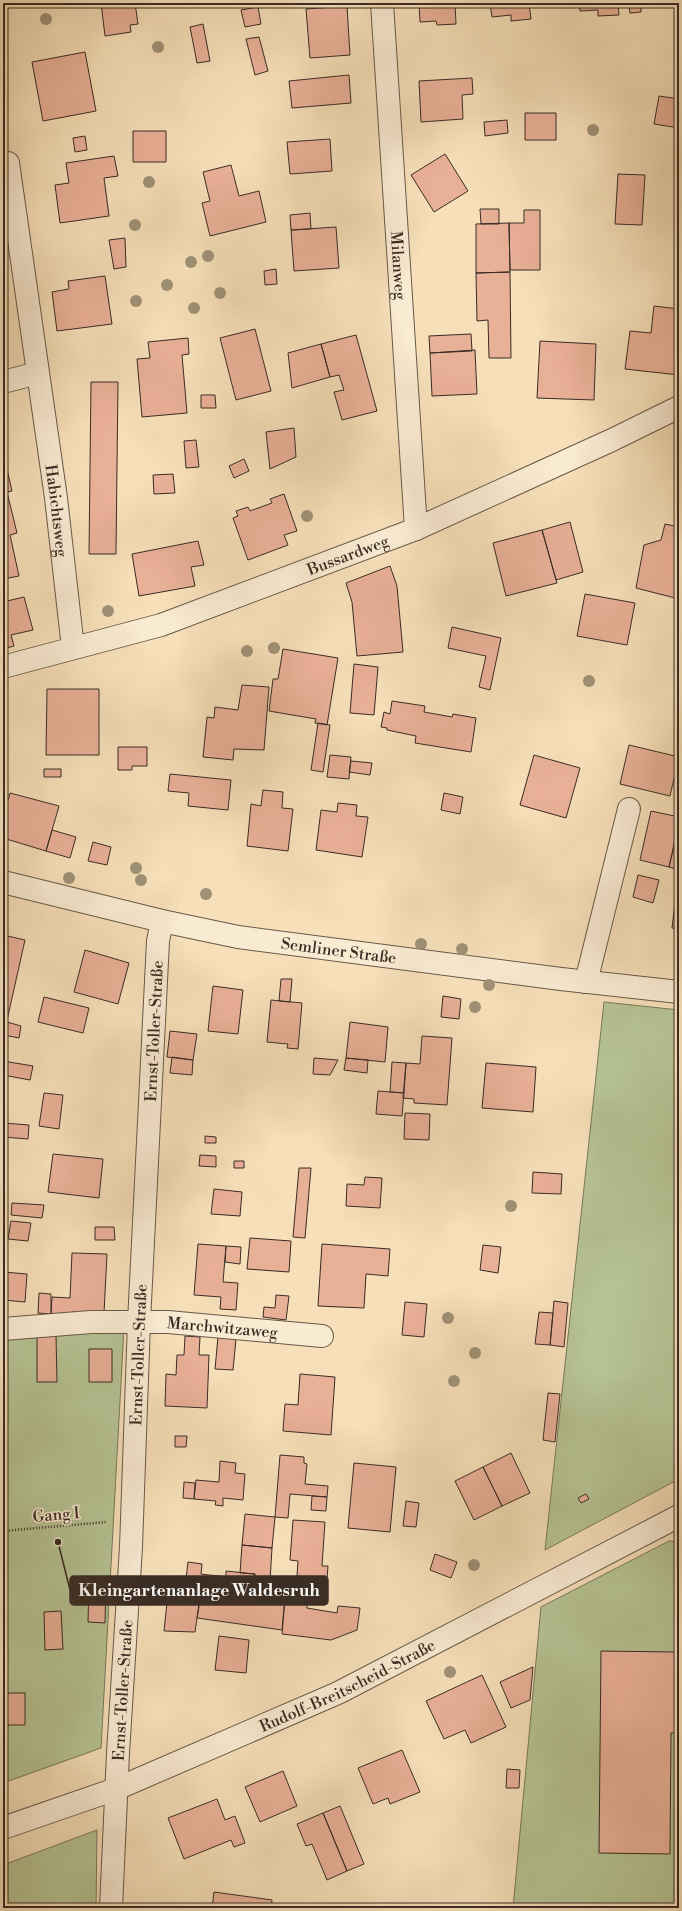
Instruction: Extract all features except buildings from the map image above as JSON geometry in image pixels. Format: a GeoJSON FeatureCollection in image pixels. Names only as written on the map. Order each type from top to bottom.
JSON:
{"type":"FeatureCollection","features":[{"type":"Feature","properties":{"kind":"street","name":"Milanweg"},"geometry":{"type":"LineString","coordinates":[[382,3],[416,529]]}},
{"type":"Feature","properties":{"kind":"street","name":"Habichtsweg"},"geometry":{"type":"LineString","coordinates":[[8,163],[59,526],[73,648]]}},
{"type":"Feature","properties":{"kind":"street"},"geometry":{"type":"LineString","coordinates":[[3,382],[38,373]]}},
{"type":"Feature","properties":{"kind":"street","name":"Bussardweg"},"geometry":{"type":"LineString","coordinates":[[3,667],[160,625],[416,529],[612,440],[679,407]]}},
{"type":"Feature","properties":{"kind":"street"},"geometry":{"type":"LineString","coordinates":[[586,982],[629,809]]}},
{"type":"Feature","properties":{"kind":"street","name":"Semliner Straße"},"geometry":{"type":"LineString","coordinates":[[3,882],[162,921],[238,937],[586,982],[679,992]]}},
{"type":"Feature","properties":{"kind":"street","name":"Ernst-Toller-Straße"},"geometry":{"type":"LineString","coordinates":[[111,1908],[116,1788],[131,1547],[139,1322],[158,941],[162,921]]}},
{"type":"Feature","properties":{"kind":"street","name":"Marchwitzaweg"},"geometry":{"type":"LineString","coordinates":[[3,1330],[91,1322],[168,1322],[322,1336]]}},
{"type":"Feature","properties":{"kind":"street","name":"Rudolf-Breitscheid-Straße"},"geometry":{"type":"LineString","coordinates":[[3,1828],[116,1788],[338,1693],[679,1516]]}},
{"type":"Feature","properties":{"kind":"path","name":"Gang I"},"geometry":{"type":"LineString","coordinates":[[3,1530],[111,1521]]}},
{"type":"Feature","properties":{"kind":"green space"},"geometry":{"type":"Polygon","coordinates":[[[604,1002],[679,1010],[679,1479],[545,1550],[604,1002]]]}},
{"type":"Feature","properties":{"kind":"green space"},"geometry":{"type":"Polygon","coordinates":[[[124,1328],[101,1748],[3,1783],[3,1336],[124,1328]]]}},
{"type":"Feature","properties":{"kind":"green space"},"geometry":{"type":"Polygon","coordinates":[[[669,1541],[679,1542],[679,1908],[513,1908],[541,1607],[669,1541]]]}},
{"type":"Feature","properties":{"kind":"green space"},"geometry":{"type":"Polygon","coordinates":[[[97,1830],[96,1908],[3,1908],[3,1865],[97,1830]]]}},
{"type":"Feature","properties":{"kind":"place","name":"Kleingartenanlage Waldesruh"},"geometry":{"type":"Point","coordinates":[58,1542]}}]}
